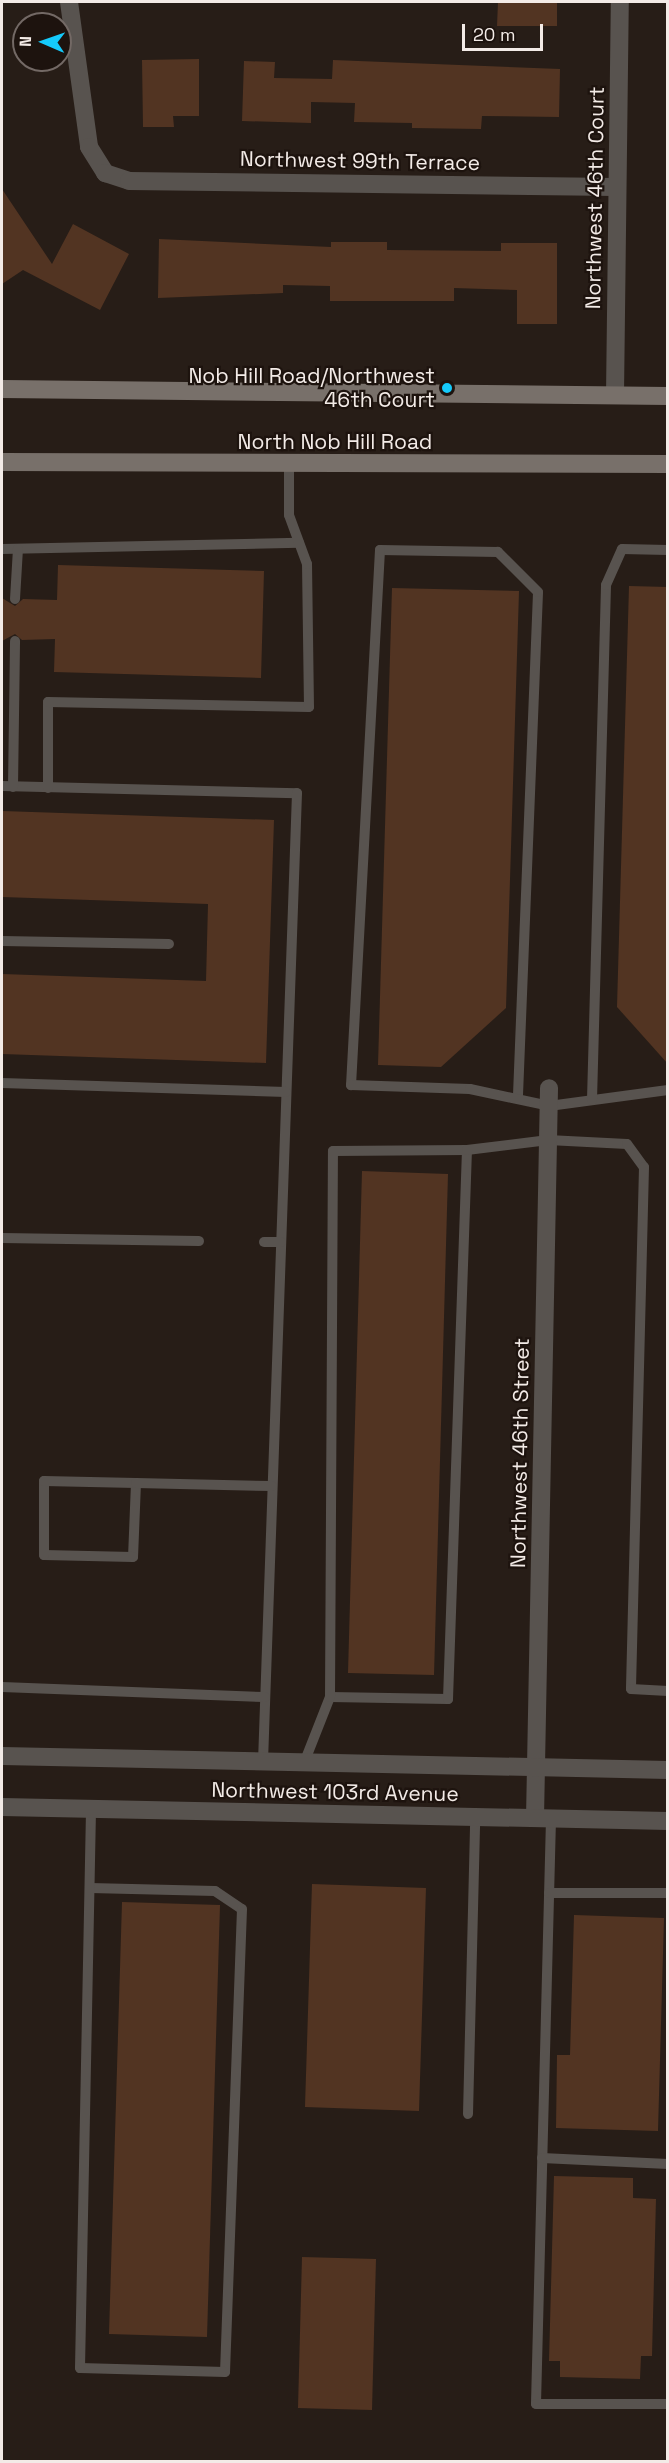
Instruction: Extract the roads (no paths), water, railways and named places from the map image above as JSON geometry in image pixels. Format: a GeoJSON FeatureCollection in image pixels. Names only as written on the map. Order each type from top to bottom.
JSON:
{"type":"FeatureCollection","features":[{"type":"Feature","properties":{"kind":"main road"},"geometry":{"type":"LineString","coordinates":[[2,389],[668,396]]}},
{"type":"Feature","properties":{"kind":"main road","name":"North Nob Hill Road"},"geometry":{"type":"LineString","coordinates":[[2,462],[668,464]]}},
{"type":"Feature","properties":{"kind":"street","name":"Northwest 99th Terrace"},"geometry":{"type":"LineString","coordinates":[[69,2],[89,147],[105,173],[129,181],[616,187]]}},
{"type":"Feature","properties":{"kind":"street","name":"Northwest 46th Court"},"geometry":{"type":"LineString","coordinates":[[615,395],[620,2]]}},
{"type":"Feature","properties":{"kind":"street","name":"Northwest 46th Street"},"geometry":{"type":"LineString","coordinates":[[543,1818],[536,1767],[549,1097]]}},
{"type":"Feature","properties":{"kind":"street","name":"Northwest 103rd Avenue"},"geometry":{"type":"LineString","coordinates":[[2,1756],[668,1770]]}},
{"type":"Feature","properties":{"kind":"street","name":"Northwest 103rd Avenue"},"geometry":{"type":"LineString","coordinates":[[2,1807],[668,1821]]}},
{"type":"Feature","properties":{"kind":"lane"},"geometry":{"type":"LineString","coordinates":[[48,788],[48,702],[309,707],[307,564],[289,514],[289,464]]}},
{"type":"Feature","properties":{"kind":"lane"},"geometry":{"type":"LineString","coordinates":[[2,549],[299,543]]}},
{"type":"Feature","properties":{"kind":"lane"},"geometry":{"type":"LineString","coordinates":[[15,598],[18,549]]}},
{"type":"Feature","properties":{"kind":"lane"},"geometry":{"type":"LineString","coordinates":[[592,1100],[606,585],[622,549],[668,550]]}},
{"type":"Feature","properties":{"kind":"lane"},"geometry":{"type":"LineString","coordinates":[[518,1095],[538,592],[498,552],[380,550],[351,1085],[592,1100],[668,1089]]}},
{"type":"Feature","properties":{"kind":"lane"},"geometry":{"type":"LineString","coordinates":[[15,641],[7,787],[297,793],[263,1761]]}},
{"type":"Feature","properties":{"kind":"lane"},"geometry":{"type":"LineString","coordinates":[[2,941],[170,944]]}},
{"type":"Feature","properties":{"kind":"lane"},"geometry":{"type":"LineString","coordinates":[[2,1083],[286,1092]]}},
{"type":"Feature","properties":{"kind":"lane"},"geometry":{"type":"LineString","coordinates":[[304,1762],[330,1697],[333,1151],[467,1150],[548,1140],[627,1144],[644,1167],[631,1689],[668,1691]]}},
{"type":"Feature","properties":{"kind":"lane"},"geometry":{"type":"LineString","coordinates":[[330,1697],[448,1699],[467,1150]]}},
{"type":"Feature","properties":{"kind":"lane"},"geometry":{"type":"LineString","coordinates":[[2,1238],[199,1241]]}},
{"type":"Feature","properties":{"kind":"lane"},"geometry":{"type":"LineString","coordinates":[[264,1242],[281,1242]]}},
{"type":"Feature","properties":{"kind":"lane"},"geometry":{"type":"LineString","coordinates":[[136,1483],[133,1557],[44,1555],[44,1481],[136,1483],[272,1486]]}},
{"type":"Feature","properties":{"kind":"lane"},"geometry":{"type":"LineString","coordinates":[[2,1687],[265,1697]]}},
{"type":"Feature","properties":{"kind":"lane"},"geometry":{"type":"LineString","coordinates":[[90,1888],[215,1891],[242,1909],[225,2372],[80,2368],[91,1809]]}},
{"type":"Feature","properties":{"kind":"lane"},"geometry":{"type":"LineString","coordinates":[[468,2114],[475,1818]]}},
{"type":"Feature","properties":{"kind":"lane"},"geometry":{"type":"LineString","coordinates":[[543,1818],[549,1893],[536,2404],[668,2404]]}},
{"type":"Feature","properties":{"kind":"lane"},"geometry":{"type":"LineString","coordinates":[[549,1893],[668,1893]]}},
{"type":"Feature","properties":{"kind":"lane"},"geometry":{"type":"LineString","coordinates":[[542,2158],[668,2164]]}},
{"type":"Feature","properties":{"kind":"place","name":"Nob Hill Road/Northwest 46th Court"},"geometry":{"type":"Point","coordinates":[447,388]}}]}
